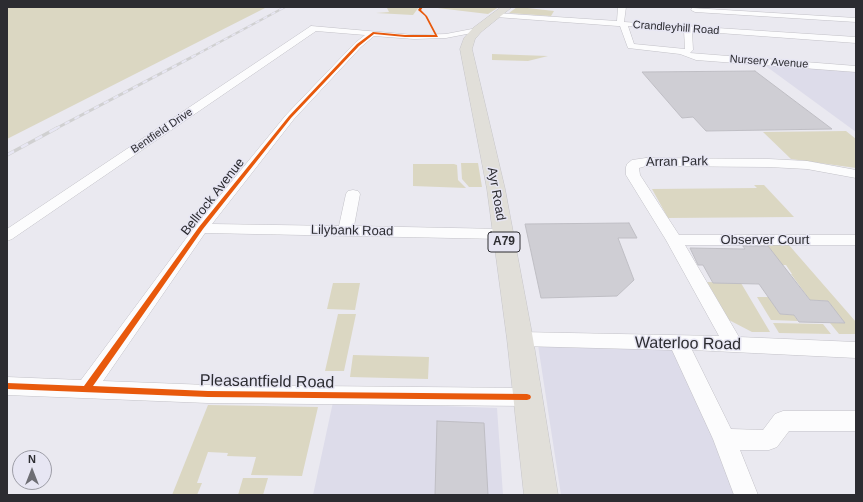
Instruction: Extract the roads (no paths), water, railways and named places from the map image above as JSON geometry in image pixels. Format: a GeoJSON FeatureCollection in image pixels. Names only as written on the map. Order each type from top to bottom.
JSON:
{"type":"FeatureCollection","features":[{"type":"Feature","properties":{"kind":"main road"},"geometry":{"type":"LineString","coordinates":[[472,37],[501,11]]}},
{"type":"Feature","properties":{"kind":"main road","name":"Ayr Road"},"geometry":{"type":"LineString","coordinates":[[472,37],[466,49],[496,189],[520,339],[541,495]]}},
{"type":"Feature","properties":{"kind":"street"},"geometry":{"type":"LineString","coordinates":[[621,24],[622,7]]}},
{"type":"Feature","properties":{"kind":"street","name":"Crandleyhill Road"},"geometry":{"type":"LineString","coordinates":[[501,11],[621,24],[694,19],[856,40]]}},
{"type":"Feature","properties":{"kind":"street"},"geometry":{"type":"LineString","coordinates":[[683,52],[689,50],[694,19],[856,20]]}},
{"type":"Feature","properties":{"kind":"street","name":"Nursery Avenue"},"geometry":{"type":"LineString","coordinates":[[621,24],[631,46],[683,52],[696,57],[856,69]]}},
{"type":"Feature","properties":{"kind":"street","name":"Bentfield Drive"},"geometry":{"type":"LineString","coordinates":[[7,236],[314,28],[318,27],[373,33]]}},
{"type":"Feature","properties":{"kind":"street"},"geometry":{"type":"LineString","coordinates":[[373,33],[414,37],[472,37]]}},
{"type":"Feature","properties":{"kind":"street","name":"Bellrock Avenue"},"geometry":{"type":"LineString","coordinates":[[87,388],[202,228],[290,117],[358,46],[373,33]]}},
{"type":"Feature","properties":{"kind":"street"},"geometry":{"type":"LineString","coordinates":[[446,36],[472,37]]}},
{"type":"Feature","properties":{"kind":"street","name":"Arran Park"},"geometry":{"type":"LineString","coordinates":[[733,344],[674,240],[633,174],[632,167],[637,163],[660,162],[774,163],[807,165],[856,174]]}},
{"type":"Feature","properties":{"kind":"street"},"geometry":{"type":"LineString","coordinates":[[345,231],[353,194]]}},
{"type":"Feature","properties":{"kind":"street","name":"Lilybank Road"},"geometry":{"type":"LineString","coordinates":[[202,228],[502,234]]}},
{"type":"Feature","properties":{"kind":"street","name":"Observer Court"},"geometry":{"type":"LineString","coordinates":[[674,240],[856,240]]}},
{"type":"Feature","properties":{"kind":"street","name":"Waterloo Road"},"geometry":{"type":"LineString","coordinates":[[520,339],[679,344],[733,344],[856,350]]}},
{"type":"Feature","properties":{"kind":"street"},"geometry":{"type":"LineString","coordinates":[[679,344],[724,439],[746,495]]}},
{"type":"Feature","properties":{"kind":"street","name":"Pleasantfield Road"},"geometry":{"type":"LineString","coordinates":[[7,386],[208,394],[527,397]]}},
{"type":"Feature","properties":{"kind":"street"},"geometry":{"type":"LineString","coordinates":[[724,439],[769,440],[783,421],[856,421]]}},
{"type":"Feature","properties":{"kind":"railway"},"geometry":{"type":"LineString","coordinates":[[192,57],[285,7]]}},
{"type":"Feature","properties":{"kind":"railway"},"geometry":{"type":"LineString","coordinates":[[55,129],[194,56]]}},
{"type":"Feature","properties":{"kind":"railway"},"geometry":{"type":"LineString","coordinates":[[7,155],[57,128]]}}]}
